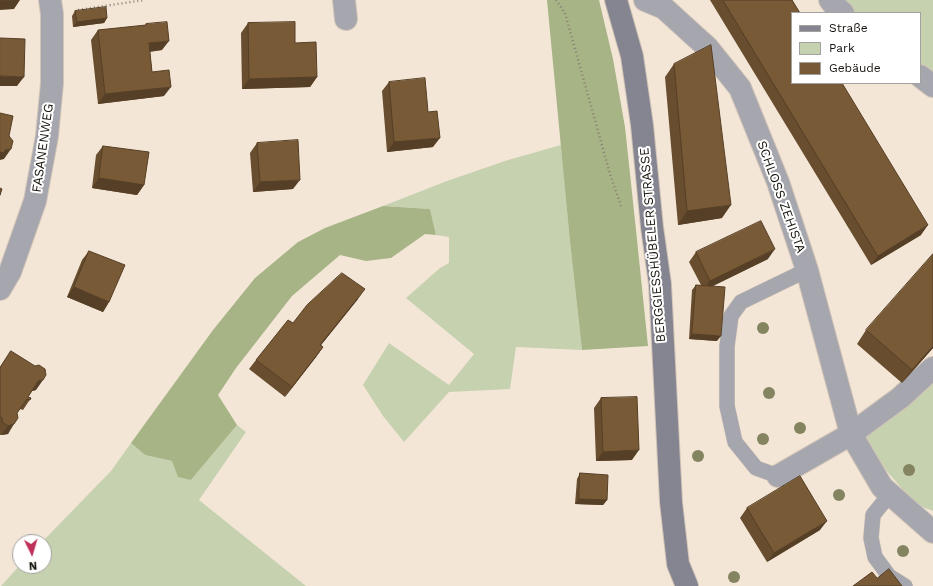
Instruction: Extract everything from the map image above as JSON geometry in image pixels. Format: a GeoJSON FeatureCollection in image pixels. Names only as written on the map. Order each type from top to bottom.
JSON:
{"type":"FeatureCollection","features":[{"type":"Feature","properties":{"kind":"main road","name":"BERGGIESSHÜBELER STRASSE"},"geometry":{"type":"LineString","coordinates":[[616,0],[632,56],[642,125],[652,228],[660,284],[671,502],[678,564],[687,586]]}},
{"type":"Feature","properties":{"kind":"street","name":"SCHLOSS ZEHISTA"},"geometry":{"type":"LineString","coordinates":[[645,0],[664,8],[698,39],[740,88],[778,182],[807,270],[852,434],[882,487],[933,532]]}},
{"type":"Feature","properties":{"kind":"street"},"geometry":{"type":"LineString","coordinates":[[830,0],[842,12]]}},
{"type":"Feature","properties":{"kind":"street","name":"FASANENWEG"},"geometry":{"type":"LineString","coordinates":[[0,289],[10,272],[35,201],[47,136],[52,83],[51,7]]}},
{"type":"Feature","properties":{"kind":"street"},"geometry":{"type":"LineString","coordinates":[[921,77],[933,86]]}},
{"type":"Feature","properties":{"kind":"street"},"geometry":{"type":"LineString","coordinates":[[778,476],[852,434],[900,398],[933,368]]}},
{"type":"Feature","properties":{"kind":"lane"},"geometry":{"type":"LineString","coordinates":[[778,476],[756,468],[735,442],[727,406],[727,346],[731,316],[741,302],[807,270]]}},
{"type":"Feature","properties":{"kind":"lane"},"geometry":{"type":"LineString","coordinates":[[890,494],[873,515],[871,538],[876,557],[889,576],[905,586]]}},
{"type":"Feature","properties":{"kind":"path"},"geometry":{"type":"LineString","coordinates":[[51,7],[144,0]]}},
{"type":"Feature","properties":{"kind":"path"},"geometry":{"type":"LineString","coordinates":[[556,0],[565,13],[610,174],[625,215]]}},
{"type":"Feature","properties":{"kind":"green space"},"geometry":{"type":"Polygon","coordinates":[[[547,0],[599,0],[613,59],[625,127],[648,346],[582,350],[547,0]]]}},
{"type":"Feature","properties":{"kind":"green space"},"geometry":{"type":"Polygon","coordinates":[[[837,0],[933,0],[933,78],[921,70],[921,12],[851,12],[837,0]]]}},
{"type":"Feature","properties":{"kind":"green space"},"geometry":{"type":"Polygon","coordinates":[[[561,145],[582,350],[516,347],[510,389],[449,392],[404,442],[383,416],[363,385],[389,343],[449,385],[474,354],[406,298],[440,268],[449,263],[449,237],[436,235],[430,209],[383,206],[447,181],[508,160],[561,145]]]}},
{"type":"Feature","properties":{"kind":"green space"},"geometry":{"type":"Polygon","coordinates":[[[383,206],[430,209],[436,235],[425,234],[391,258],[366,261],[340,255],[292,296],[236,368],[218,395],[237,425],[191,480],[178,477],[172,461],[145,455],[131,443],[213,330],[255,278],[298,242],[325,228],[383,206]]]}},
{"type":"Feature","properties":{"kind":"green space"},"geometry":{"type":"Polygon","coordinates":[[[933,373],[933,511],[915,504],[856,435],[933,373]]]}},
{"type":"Feature","properties":{"kind":"green space"},"geometry":{"type":"Polygon","coordinates":[[[237,425],[246,432],[199,500],[306,586],[1,586],[12,574],[52,574],[52,534],[50,534],[111,471],[131,443],[145,455],[172,461],[191,480],[237,425]]]}},
{"type":"Feature","properties":{"kind":"building"},"geometry":{"type":"Polygon","coordinates":[[[723,0],[792,0],[799,12],[791,12],[791,84],[843,84],[928,225],[878,256],[723,0]]]}},
{"type":"Feature","properties":{"kind":"building"},"geometry":{"type":"Polygon","coordinates":[[[106,7],[107,18],[77,22],[75,11],[106,7]]]}},
{"type":"Feature","properties":{"kind":"building"},"geometry":{"type":"Polygon","coordinates":[[[167,22],[169,41],[149,43],[152,72],[169,70],[171,87],[105,94],[98,30],[167,22]]]}},
{"type":"Feature","properties":{"kind":"building"},"geometry":{"type":"Polygon","coordinates":[[[295,22],[295,43],[316,42],[317,77],[249,79],[248,23],[295,22]]]}},
{"type":"Feature","properties":{"kind":"building"},"geometry":{"type":"Polygon","coordinates":[[[0,38],[25,39],[24,77],[0,76],[0,38]]]}},
{"type":"Feature","properties":{"kind":"building"},"geometry":{"type":"Polygon","coordinates":[[[711,45],[731,205],[687,211],[674,64],[711,45]]]}},
{"type":"Feature","properties":{"kind":"building"},"geometry":{"type":"Polygon","coordinates":[[[425,78],[428,112],[437,111],[440,138],[394,142],[389,82],[425,78]]]}},
{"type":"Feature","properties":{"kind":"building"},"geometry":{"type":"Polygon","coordinates":[[[0,113],[13,116],[9,136],[13,141],[11,149],[5,150],[4,153],[0,152],[0,113]]]}},
{"type":"Feature","properties":{"kind":"building"},"geometry":{"type":"Polygon","coordinates":[[[298,140],[300,180],[260,182],[257,143],[298,140]]]}},
{"type":"Feature","properties":{"kind":"building"},"geometry":{"type":"Polygon","coordinates":[[[103,146],[149,152],[144,185],[99,178],[103,146]]]}},
{"type":"Feature","properties":{"kind":"building"},"geometry":{"type":"Polygon","coordinates":[[[761,221],[775,249],[710,281],[696,252],[761,221]]]}},
{"type":"Feature","properties":{"kind":"building"},"geometry":{"type":"Polygon","coordinates":[[[89,251],[125,265],[109,302],[74,287],[89,251]]]}},
{"type":"Feature","properties":{"kind":"building"},"geometry":{"type":"Polygon","coordinates":[[[933,254],[933,346],[912,370],[866,330],[933,254]]]}},
{"type":"Feature","properties":{"kind":"building"},"geometry":{"type":"Polygon","coordinates":[[[342,273],[365,289],[320,345],[323,347],[292,387],[256,360],[288,320],[293,323],[307,305],[342,273]]]}},
{"type":"Feature","properties":{"kind":"building"},"geometry":{"type":"Polygon","coordinates":[[[696,285],[725,287],[721,336],[692,334],[696,285]]]}},
{"type":"Feature","properties":{"kind":"building"},"geometry":{"type":"Polygon","coordinates":[[[11,351],[35,366],[39,365],[45,369],[46,375],[43,380],[38,381],[28,397],[31,398],[30,400],[27,399],[17,413],[18,418],[14,424],[8,426],[2,422],[2,418],[0,417],[0,368],[11,351]]]}},
{"type":"Feature","properties":{"kind":"building"},"geometry":{"type":"Polygon","coordinates":[[[637,397],[639,450],[603,452],[601,398],[637,397]]]}},
{"type":"Feature","properties":{"kind":"building"},"geometry":{"type":"Polygon","coordinates":[[[580,473],[608,475],[607,500],[579,499],[580,473]]]}},
{"type":"Feature","properties":{"kind":"building"},"geometry":{"type":"Polygon","coordinates":[[[800,476],[827,521],[774,553],[747,508],[800,476]]]}},
{"type":"Feature","properties":{"kind":"building"},"geometry":{"type":"Polygon","coordinates":[[[889,569],[902,586],[853,586],[872,572],[877,578],[889,569]]]}}]}
